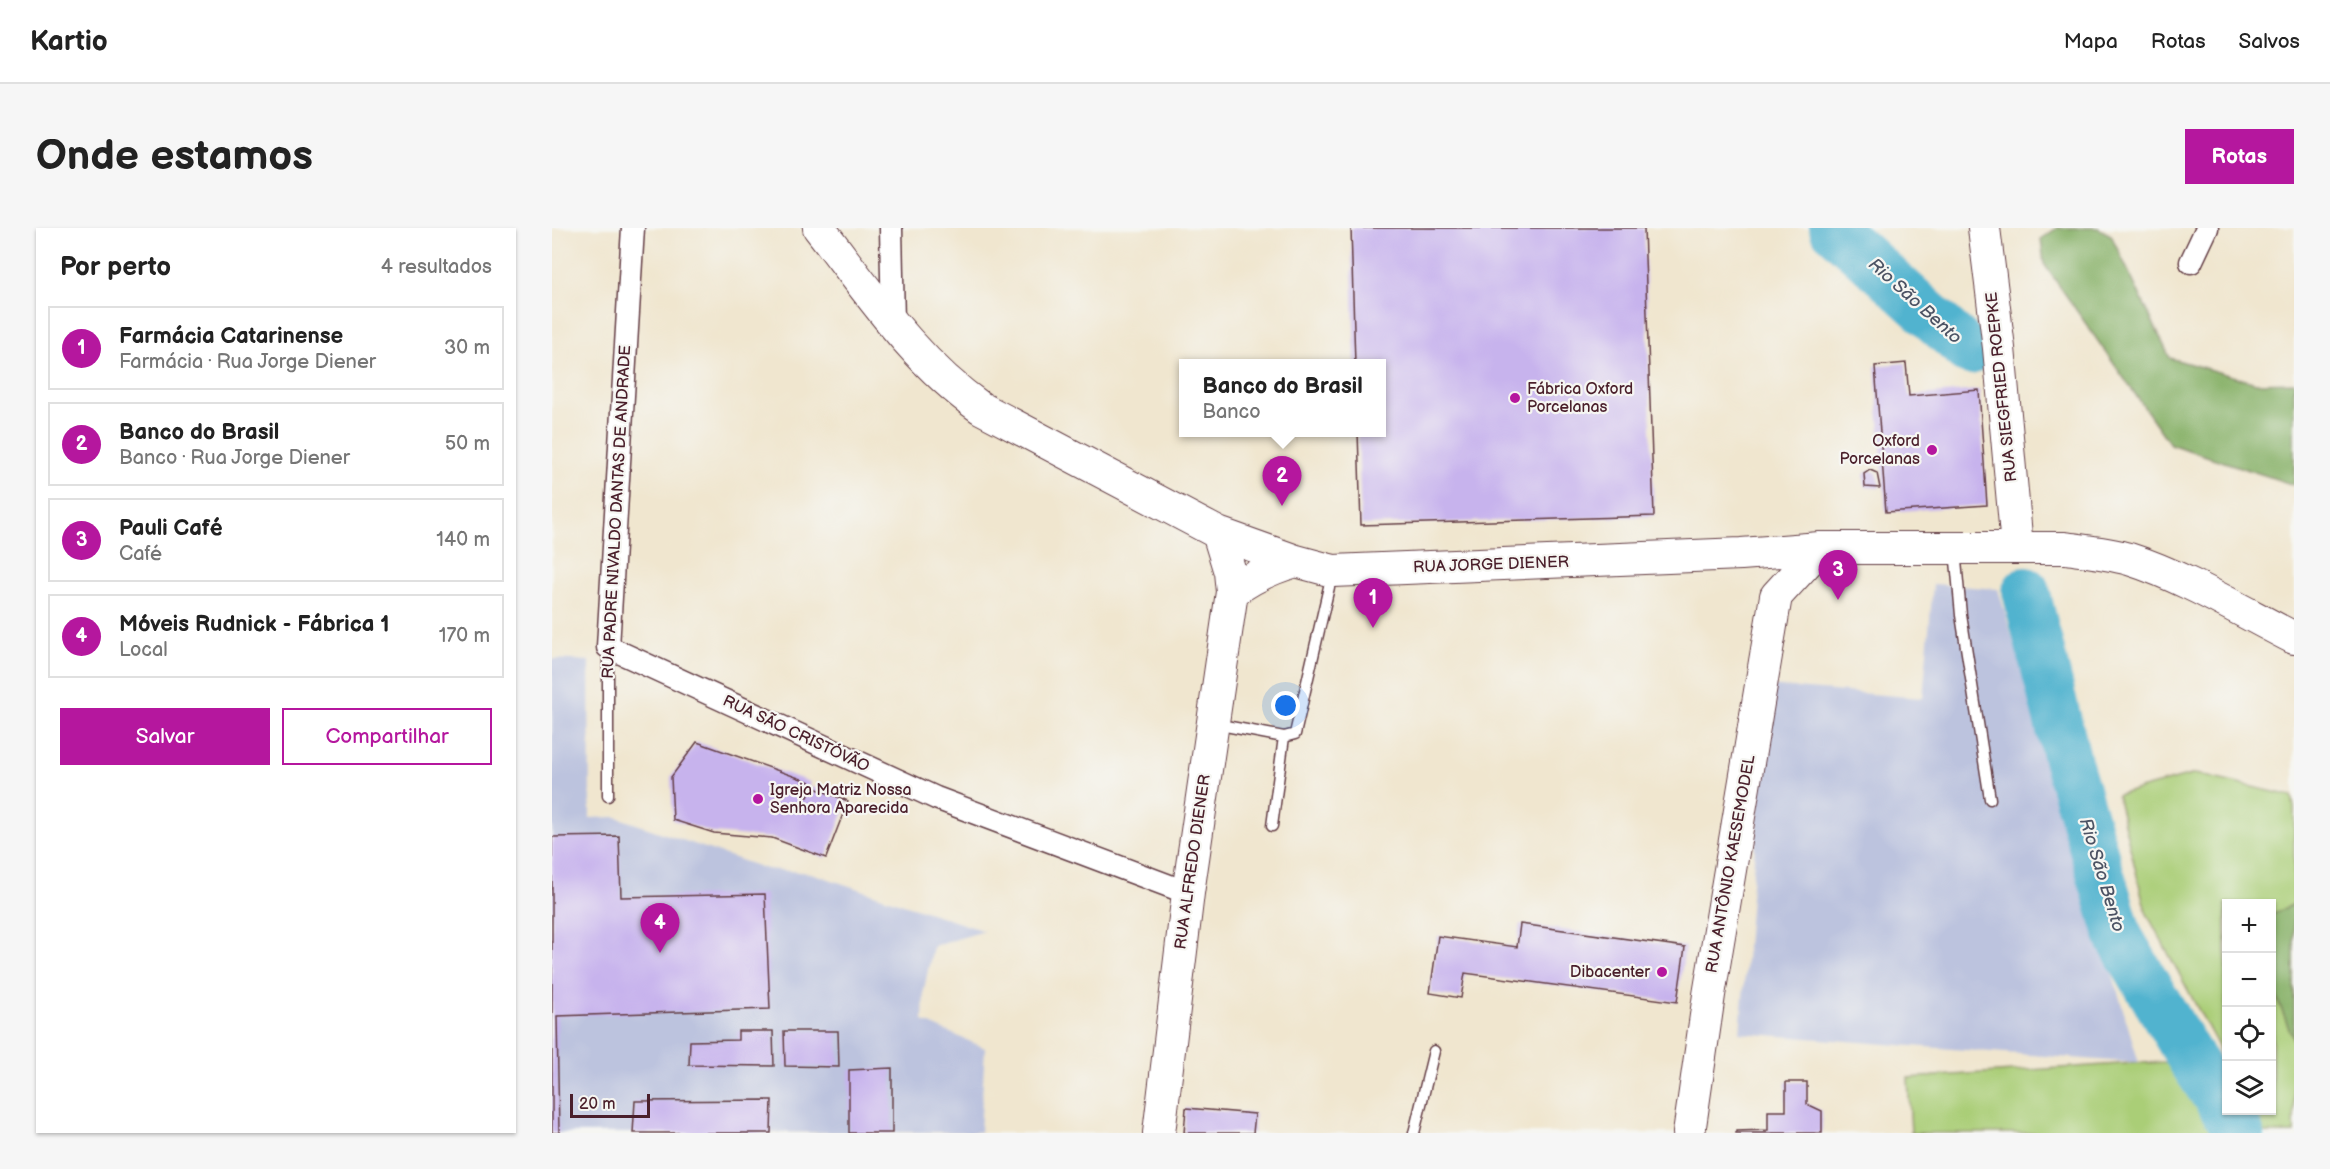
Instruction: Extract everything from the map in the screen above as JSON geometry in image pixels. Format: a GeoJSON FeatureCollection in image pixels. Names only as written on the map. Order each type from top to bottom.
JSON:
{"type":"FeatureCollection","features":[{"type":"Feature","properties":{"kind":"street","name":"RUA PADRE NIVALDO DANTAS DE ANDRADE"},"geometry":{"type":"LineString","coordinates":[[608,647],[633,228]]}},
{"type":"Feature","properties":{"kind":"street","name":"RUA JORGE DIENER"},"geometry":{"type":"LineString","coordinates":[[819,228],[932,369],[981,408],[1218,533],[1296,561],[1333,571],[1741,554],[1820,548],[2017,547],[2096,552],[2129,559],[2169,575],[2294,638]]}},
{"type":"Feature","properties":{"kind":"street"},"geometry":{"type":"LineString","coordinates":[[891,228],[893,323]]}},
{"type":"Feature","properties":{"kind":"street","name":"RUA SIEGFRIED ROEPKE"},"geometry":{"type":"LineString","coordinates":[[1984,228],[1999,348],[2017,547]]}},
{"type":"Feature","properties":{"kind":"street"},"geometry":{"type":"LineString","coordinates":[[2191,262],[2207,228]]}},
{"type":"Feature","properties":{"kind":"street","name":"RUA ALFREDO DIENER"},"geometry":{"type":"LineString","coordinates":[[1159,1133],[1188,893],[1232,592],[1230,572],[1218,533]]}},
{"type":"Feature","properties":{"kind":"street"},"geometry":{"type":"LineString","coordinates":[[1741,554],[1776,596],[1820,548]]}},
{"type":"Feature","properties":{"kind":"street"},"geometry":{"type":"LineString","coordinates":[[1232,592],[1258,574],[1296,561]]}},
{"type":"Feature","properties":{"kind":"street","name":"RUA ANTÔNIO KAESEMODEL"},"geometry":{"type":"LineString","coordinates":[[1689,1133],[1709,994],[1776,596]]}},
{"type":"Feature","properties":{"kind":"street","name":"RUA SÃO CRISTÓVÃO"},"geometry":{"type":"LineString","coordinates":[[608,647],[936,798],[1188,893]]}},
{"type":"Feature","properties":{"kind":"lane"},"geometry":{"type":"LineString","coordinates":[[1955,549],[1960,615],[1990,799]]}},
{"type":"Feature","properties":{"kind":"lane"},"geometry":{"type":"LineString","coordinates":[[1213,723],[1284,737],[1295,734],[1333,571]]}},
{"type":"Feature","properties":{"kind":"lane","name":"RUA PADRE NIVALDO DANTAS DE ANDRADE"},"geometry":{"type":"LineString","coordinates":[[608,647],[608,796]]}},
{"type":"Feature","properties":{"kind":"lane"},"geometry":{"type":"LineString","coordinates":[[1272,826],[1284,737]]}},
{"type":"Feature","properties":{"kind":"lane"},"geometry":{"type":"LineString","coordinates":[[1414,1133],[1434,1051]]}},
{"type":"Feature","properties":{"kind":"shaded area"},"geometry":{"type":"Polygon","coordinates":[[[1933,584],[1998,589],[2139,1063],[1740,1033],[1768,686],[1923,698],[1933,584]]]}},
{"type":"Feature","properties":{"kind":"shaded area"},"geometry":{"type":"Polygon","coordinates":[[[552,659],[589,661],[590,818],[616,817],[766,869],[811,873],[984,931],[933,946],[924,989],[923,1021],[985,1048],[980,1132],[552,1133],[552,659]]]}},
{"type":"Feature","properties":{"kind":"green space"},"geometry":{"type":"Polygon","coordinates":[[[2057,228],[2098,228],[2111,235],[2170,358],[2256,383],[2294,382],[2294,485],[2170,444],[2044,264],[2041,239],[2057,228]]]}},
{"type":"Feature","properties":{"kind":"green space"},"geometry":{"type":"Polygon","coordinates":[[[2195,774],[2292,796],[2294,904],[2276,913],[2276,899],[2222,899],[2222,1054],[2146,912],[2117,795],[2195,774]]]}},
{"type":"Feature","properties":{"kind":"green space"},"geometry":{"type":"Polygon","coordinates":[[[2294,904],[2294,1041],[2276,995],[2276,913],[2294,904]]]}},
{"type":"Feature","properties":{"kind":"green space"},"geometry":{"type":"Polygon","coordinates":[[[2276,995],[2294,1041],[2294,1133],[2262,1133],[2255,1115],[2276,1115],[2276,995]]]}},
{"type":"Feature","properties":{"kind":"green space"},"geometry":{"type":"Polygon","coordinates":[[[2180,1062],[2220,1133],[1911,1133],[1908,1078],[2180,1062]]]}},
{"type":"Feature","properties":{"kind":"building","name":"Fábrica Oxford Porcelanas"},"geometry":{"type":"Polygon","coordinates":[[[1351,228],[1644,228],[1654,516],[1361,525],[1358,437],[1386,437],[1386,359],[1355,359],[1351,228]]]}},
{"type":"Feature","properties":{"kind":"building","name":"Oxford Porcelanas"},"geometry":{"type":"Polygon","coordinates":[[[1906,363],[1909,396],[1979,390],[1987,505],[1886,512],[1875,366],[1906,363]]]}},
{"type":"Feature","properties":{"kind":"building"},"geometry":{"type":"Polygon","coordinates":[[[1870,470],[1877,473],[1880,488],[1865,487],[1864,474],[1870,470]]]}},
{"type":"Feature","properties":{"kind":"building","name":"Igreja Matriz Nossa Senhora Aparecida"},"geometry":{"type":"Polygon","coordinates":[[[697,742],[810,782],[805,796],[808,797],[812,787],[848,801],[826,858],[772,838],[714,833],[673,820],[671,777],[697,742]]]}},
{"type":"Feature","properties":{"kind":"building"},"geometry":{"type":"Polygon","coordinates":[[[619,836],[621,897],[765,894],[770,1009],[557,1016],[559,1133],[552,1133],[552,837],[619,836]]]}},
{"type":"Feature","properties":{"kind":"building"},"geometry":{"type":"Polygon","coordinates":[[[1520,924],[1685,947],[1677,1002],[1465,973],[1461,998],[1430,993],[1438,936],[1517,947],[1520,924]]]}},
{"type":"Feature","properties":{"kind":"building"},"geometry":{"type":"Polygon","coordinates":[[[738,1031],[773,1031],[774,1066],[689,1065],[690,1041],[738,1040],[738,1031]]]}},
{"type":"Feature","properties":{"kind":"building"},"geometry":{"type":"Polygon","coordinates":[[[784,1031],[838,1031],[839,1067],[785,1066],[784,1031]]]}},
{"type":"Feature","properties":{"kind":"building"},"geometry":{"type":"Polygon","coordinates":[[[892,1068],[892,1133],[849,1133],[849,1070],[892,1068]]]}},
{"type":"Feature","properties":{"kind":"building"},"geometry":{"type":"Polygon","coordinates":[[[1786,1082],[1807,1082],[1807,1104],[1822,1111],[1822,1133],[1736,1133],[1736,1131],[1768,1130],[1768,1111],[1786,1111],[1786,1082]]]}},
{"type":"Feature","properties":{"kind":"building"},"geometry":{"type":"Polygon","coordinates":[[[772,1100],[771,1133],[633,1133],[635,1101],[772,1100]]]}},
{"type":"Feature","properties":{"kind":"building"},"geometry":{"type":"Polygon","coordinates":[[[1186,1108],[1255,1114],[1253,1133],[1184,1133],[1186,1108]]]}},
{"type":"Feature","properties":{"kind":"waterway","name":"Rio São Bento"},"geometry":{"type":"LineString","coordinates":[[1833,228],[1969,351]]}},
{"type":"Feature","properties":{"kind":"waterway","name":"Rio São Bento"},"geometry":{"type":"LineString","coordinates":[[2026,591],[2069,766],[2119,937],[2191,1059],[2240,1133]]}},
{"type":"Feature","properties":{"kind":"place","name":"Fábrica Oxford Porcelanas"},"geometry":{"type":"Point","coordinates":[1515,398]}},
{"type":"Feature","properties":{"kind":"place","name":"Oxford Porcelanas"},"geometry":{"type":"Point","coordinates":[1932,450]}},
{"type":"Feature","properties":{"kind":"place","name":"Banco do Brasil"},"geometry":{"type":"Point","coordinates":[1282,506]}},
{"type":"Feature","properties":{"kind":"place","name":"Pauli Café"},"geometry":{"type":"Point","coordinates":[1838,600]}},
{"type":"Feature","properties":{"kind":"place","name":"Farmácia Catarinense"},"geometry":{"type":"Point","coordinates":[1373,628]}},
{"type":"Feature","properties":{"kind":"place","name":"Igreja Matriz Nossa Senhora Aparecida"},"geometry":{"type":"Point","coordinates":[758,799]}},
{"type":"Feature","properties":{"kind":"place","name":"Móveis Rudnick - Fábrica 1"},"geometry":{"type":"Point","coordinates":[660,953]}},
{"type":"Feature","properties":{"kind":"place","name":"Dibacenter"},"geometry":{"type":"Point","coordinates":[1662,972]}}]}
